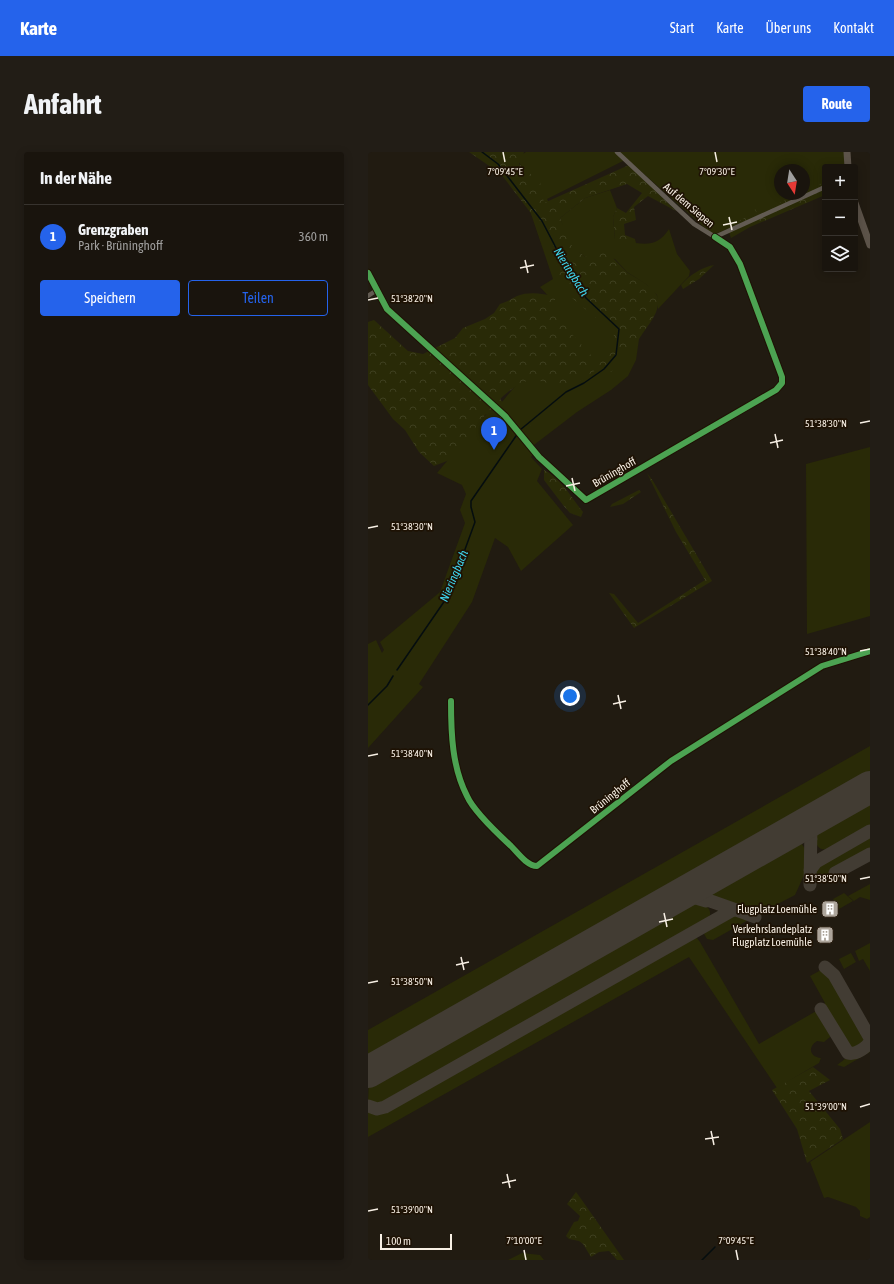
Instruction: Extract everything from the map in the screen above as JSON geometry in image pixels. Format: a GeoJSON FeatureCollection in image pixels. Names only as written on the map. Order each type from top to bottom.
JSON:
{"type":"FeatureCollection","features":[{"type":"Feature","properties":{"kind":"street","name":"Auf dem Siepen"},"geometry":{"type":"LineString","coordinates":[[617,152],[694,224],[714,237],[822,188]]}},
{"type":"Feature","properties":{"kind":"street"},"geometry":{"type":"LineString","coordinates":[[846,152],[848,164]]}},
{"type":"Feature","properties":{"kind":"street"},"geometry":{"type":"LineString","coordinates":[[858,211],[870,245]]}},
{"type":"Feature","properties":{"kind":"street","name":"Brüninghoff"},"geometry":{"type":"LineString","coordinates":[[368,273],[387,309],[505,416],[520,437],[539,457],[586,500],[776,390],[782,384],[782,377],[740,264],[730,247],[714,237]]}},
{"type":"Feature","properties":{"kind":"street"},"geometry":{"type":"LineString","coordinates":[[368,296],[377,290]]}},
{"type":"Feature","properties":{"kind":"street","name":"Brüninghoff"},"geometry":{"type":"LineString","coordinates":[[451,700],[451,727],[454,753],[457,769],[467,797],[497,832],[529,864],[535,866],[540,865],[671,761],[822,666],[870,651]]}},
{"type":"Feature","properties":{"kind":"green space"},"geometry":{"type":"Polygon","coordinates":[[[469,152],[524,152],[519,164],[540,182],[544,203],[629,165],[676,211],[648,196],[634,207],[636,220],[624,224],[625,235],[635,239],[615,239],[613,217],[617,208],[626,213],[642,193],[627,184],[585,198],[560,218],[572,246],[585,257],[606,252],[628,273],[655,292],[658,303],[653,319],[642,334],[623,354],[611,372],[602,366],[566,390],[546,382],[531,380],[517,385],[509,391],[500,399],[521,425],[552,405],[519,436],[486,414],[452,459],[434,466],[419,452],[405,430],[393,419],[368,385],[368,322],[374,320],[408,351],[423,354],[455,338],[463,328],[485,319],[494,313],[500,304],[522,294],[541,294],[555,296],[555,310],[571,333],[598,363],[613,348],[614,333],[572,298],[558,273],[553,242],[501,174],[469,152]]]}},
{"type":"Feature","properties":{"kind":"green space"},"geometry":{"type":"Polygon","coordinates":[[[472,152],[524,170],[516,158],[526,152],[844,152],[845,164],[822,164],[822,186],[810,192],[810,164],[774,164],[774,200],[792,200],[716,234],[712,234],[627,159],[547,199],[563,226],[560,218],[585,198],[610,190],[617,208],[613,217],[615,239],[635,239],[636,243],[646,244],[659,240],[669,229],[677,254],[690,271],[689,276],[658,309],[657,295],[647,285],[627,272],[615,259],[585,257],[579,252],[647,327],[639,339],[636,360],[628,376],[611,390],[577,412],[530,448],[534,453],[531,457],[542,469],[537,481],[573,525],[521,571],[508,547],[495,538],[472,602],[419,684],[423,687],[368,748],[368,644],[376,640],[382,653],[384,650],[380,642],[440,592],[465,523],[460,510],[466,494],[462,485],[437,473],[489,411],[497,408],[531,367],[553,301],[540,287],[553,279],[530,211],[504,175],[472,152]]]}},
{"type":"Feature","properties":{"kind":"green space"},"geometry":{"type":"Polygon","coordinates":[[[822,183],[822,196],[750,227],[731,238],[727,227],[756,212],[750,198],[754,198],[758,208],[767,209],[786,200],[810,200],[810,188],[822,183]]]}},
{"type":"Feature","properties":{"kind":"green space"},"geometry":{"type":"Polygon","coordinates":[[[714,265],[699,279],[683,289],[681,285],[688,278],[704,268],[714,265]]]}},
{"type":"Feature","properties":{"kind":"green space"},"geometry":{"type":"Polygon","coordinates":[[[870,447],[870,616],[807,634],[806,464],[870,447]]]}},
{"type":"Feature","properties":{"kind":"green space"},"geometry":{"type":"Polygon","coordinates":[[[544,470],[556,478],[565,488],[583,512],[581,517],[570,513],[563,505],[544,480],[544,470]]]}},
{"type":"Feature","properties":{"kind":"green space"},"geometry":{"type":"Polygon","coordinates":[[[647,473],[712,581],[634,628],[609,593],[614,594],[638,623],[705,580],[676,532],[647,473]]]}},
{"type":"Feature","properties":{"kind":"green space"},"geometry":{"type":"Polygon","coordinates":[[[639,490],[641,492],[623,504],[610,507],[612,504],[639,490]]]}},
{"type":"Feature","properties":{"kind":"green space"},"geometry":{"type":"Polygon","coordinates":[[[870,746],[870,779],[368,1063],[368,1030],[870,746]]]}},
{"type":"Feature","properties":{"kind":"green space"},"geometry":{"type":"Polygon","coordinates":[[[864,799],[870,801],[870,829],[834,848],[827,850],[821,849],[816,843],[817,826],[864,799]]]}},
{"type":"Feature","properties":{"kind":"green space"},"geometry":{"type":"Polygon","coordinates":[[[870,835],[870,852],[816,882],[816,869],[819,864],[870,835]]]}},
{"type":"Feature","properties":{"kind":"green space"},"geometry":{"type":"Polygon","coordinates":[[[790,840],[800,841],[805,849],[805,873],[795,895],[768,909],[758,912],[748,911],[714,899],[710,891],[712,885],[790,840]]]}},
{"type":"Feature","properties":{"kind":"green space"},"geometry":{"type":"Polygon","coordinates":[[[870,884],[870,900],[860,897],[854,901],[848,896],[870,884]]]}},
{"type":"Feature","properties":{"kind":"green space"},"geometry":{"type":"Polygon","coordinates":[[[844,893],[853,901],[839,909],[833,899],[844,893]]]}},
{"type":"Feature","properties":{"kind":"green space"},"geometry":{"type":"Polygon","coordinates":[[[690,899],[703,904],[709,909],[710,916],[707,921],[384,1104],[376,1106],[368,1103],[369,1079],[685,900],[690,899]]]}},
{"type":"Feature","properties":{"kind":"green space"},"geometry":{"type":"Polygon","coordinates":[[[733,913],[750,919],[713,940],[707,939],[704,934],[707,928],[733,913]]]}},
{"type":"Feature","properties":{"kind":"green space"},"geometry":{"type":"Polygon","coordinates":[[[691,937],[696,937],[700,942],[759,1044],[818,1010],[831,1032],[830,1037],[824,1042],[817,1041],[812,1046],[812,1054],[821,1058],[819,1063],[777,1088],[689,957],[368,1137],[368,1109],[377,1112],[384,1111],[691,937]]]}},
{"type":"Feature","properties":{"kind":"green space"},"geometry":{"type":"Polygon","coordinates":[[[870,943],[870,971],[863,959],[859,961],[855,951],[870,943]]]}},
{"type":"Feature","properties":{"kind":"green space"},"geometry":{"type":"Polygon","coordinates":[[[851,953],[856,962],[844,969],[839,959],[851,953]]]}},
{"type":"Feature","properties":{"kind":"green space"},"geometry":{"type":"Polygon","coordinates":[[[821,970],[830,976],[865,1038],[865,1043],[851,1050],[847,1048],[823,1007],[825,1003],[810,976],[821,970]]]}},
{"type":"Feature","properties":{"kind":"green space"},"geometry":{"type":"Polygon","coordinates":[[[870,1047],[870,1052],[844,1067],[837,1065],[849,1056],[855,1056],[870,1047]]]}},
{"type":"Feature","properties":{"kind":"green space"},"geometry":{"type":"Polygon","coordinates":[[[813,1067],[830,1080],[809,1091],[840,1129],[843,1139],[807,1163],[797,1129],[772,1090],[813,1067]]]}},
{"type":"Feature","properties":{"kind":"green space"},"geometry":{"type":"Polygon","coordinates":[[[870,1122],[870,1217],[867,1219],[860,1216],[860,1211],[856,1207],[828,1197],[824,1198],[810,1162],[870,1122]]]}},
{"type":"Feature","properties":{"kind":"green space"},"geometry":{"type":"Polygon","coordinates":[[[576,1192],[624,1260],[617,1260],[609,1251],[599,1252],[591,1257],[583,1244],[579,1241],[569,1239],[566,1236],[574,1222],[578,1221],[580,1216],[567,1204],[576,1192]]]}},
{"type":"Feature","properties":{"kind":"green space"},"geometry":{"type":"Polygon","coordinates":[[[522,1253],[540,1255],[544,1260],[508,1260],[522,1253]]]}},
{"type":"Feature","properties":{"kind":"waterway","name":"Nieringbach"},"geometry":{"type":"LineString","coordinates":[[482,152],[498,164],[542,221],[567,269],[586,298],[619,329],[616,355],[604,369],[584,383],[566,392],[520,430]]}},
{"type":"Feature","properties":{"kind":"waterway","name":"Nieringbach"},"geometry":{"type":"LineString","coordinates":[[397,670],[448,596],[475,522],[471,501],[516,436]]}},
{"type":"Feature","properties":{"kind":"waterway","name":"Nieringbach"},"geometry":{"type":"LineString","coordinates":[[368,705],[387,686],[393,676]]}},
{"type":"Feature","properties":{"kind":"waterway"},"geometry":{"type":"LineString","coordinates":[[702,1260],[715,1247]]}},
{"type":"Feature","properties":{"kind":"taxiway"},"geometry":{"type":"LineString","coordinates":[[855,795],[865,792],[870,794]]}},
{"type":"Feature","properties":{"kind":"taxiway"},"geometry":{"type":"LineString","coordinates":[[810,885],[811,826],[816,817]]}},
{"type":"Feature","properties":{"kind":"taxiway"},"geometry":{"type":"LineString","coordinates":[[791,832],[797,830],[805,831],[811,839]]}},
{"type":"Feature","properties":{"kind":"taxiway"},"geometry":{"type":"LineString","coordinates":[[810,870],[816,862],[870,831]]}},
{"type":"Feature","properties":{"kind":"taxiway"},"geometry":{"type":"LineString","coordinates":[[835,873],[870,854]]}},
{"type":"Feature","properties":{"kind":"taxiway"},"geometry":{"type":"LineString","coordinates":[[706,881],[699,889],[702,898],[736,910]]}},
{"type":"Feature","properties":{"kind":"taxiway"},"geometry":{"type":"LineString","coordinates":[[679,896],[686,895],[706,901]]}},
{"type":"Feature","properties":{"kind":"taxiway"},"geometry":{"type":"LineString","coordinates":[[368,1106],[377,1109],[385,1107],[731,911],[736,910],[755,917]]}},
{"type":"Feature","properties":{"kind":"taxiway"},"geometry":{"type":"LineString","coordinates":[[825,967],[834,975],[870,1038]]}},
{"type":"Feature","properties":{"kind":"taxiway"},"geometry":{"type":"LineString","coordinates":[[821,1009],[848,1053],[854,1053],[860,1050],[870,1041]]}},
{"type":"Feature","properties":{"kind":"runway"},"geometry":{"type":"LineString","coordinates":[[368,1072],[870,787]]}},
{"type":"Feature","properties":{"kind":"cycle path"},"geometry":{"type":"LineString","coordinates":[[368,273],[387,309],[505,416],[539,457],[586,500],[776,390],[782,383],[782,377],[740,264],[730,247],[715,237]]}},
{"type":"Feature","properties":{"kind":"cycle path"},"geometry":{"type":"LineString","coordinates":[[451,701],[451,725],[455,762],[462,785],[470,802],[493,829],[526,862],[537,866],[671,761],[822,666],[870,651]]}},
{"type":"Feature","properties":{"kind":"place","name":"Grenzgraben"},"geometry":{"type":"Point","coordinates":[494,450]}},
{"type":"Feature","properties":{"kind":"place","name":"Flugplatz Loemühle"},"geometry":{"type":"Point","coordinates":[830,909]}},
{"type":"Feature","properties":{"kind":"place","name":"Verkehrslandeplatz Flugplatz Loemühle"},"geometry":{"type":"Point","coordinates":[825,935]}}]}
